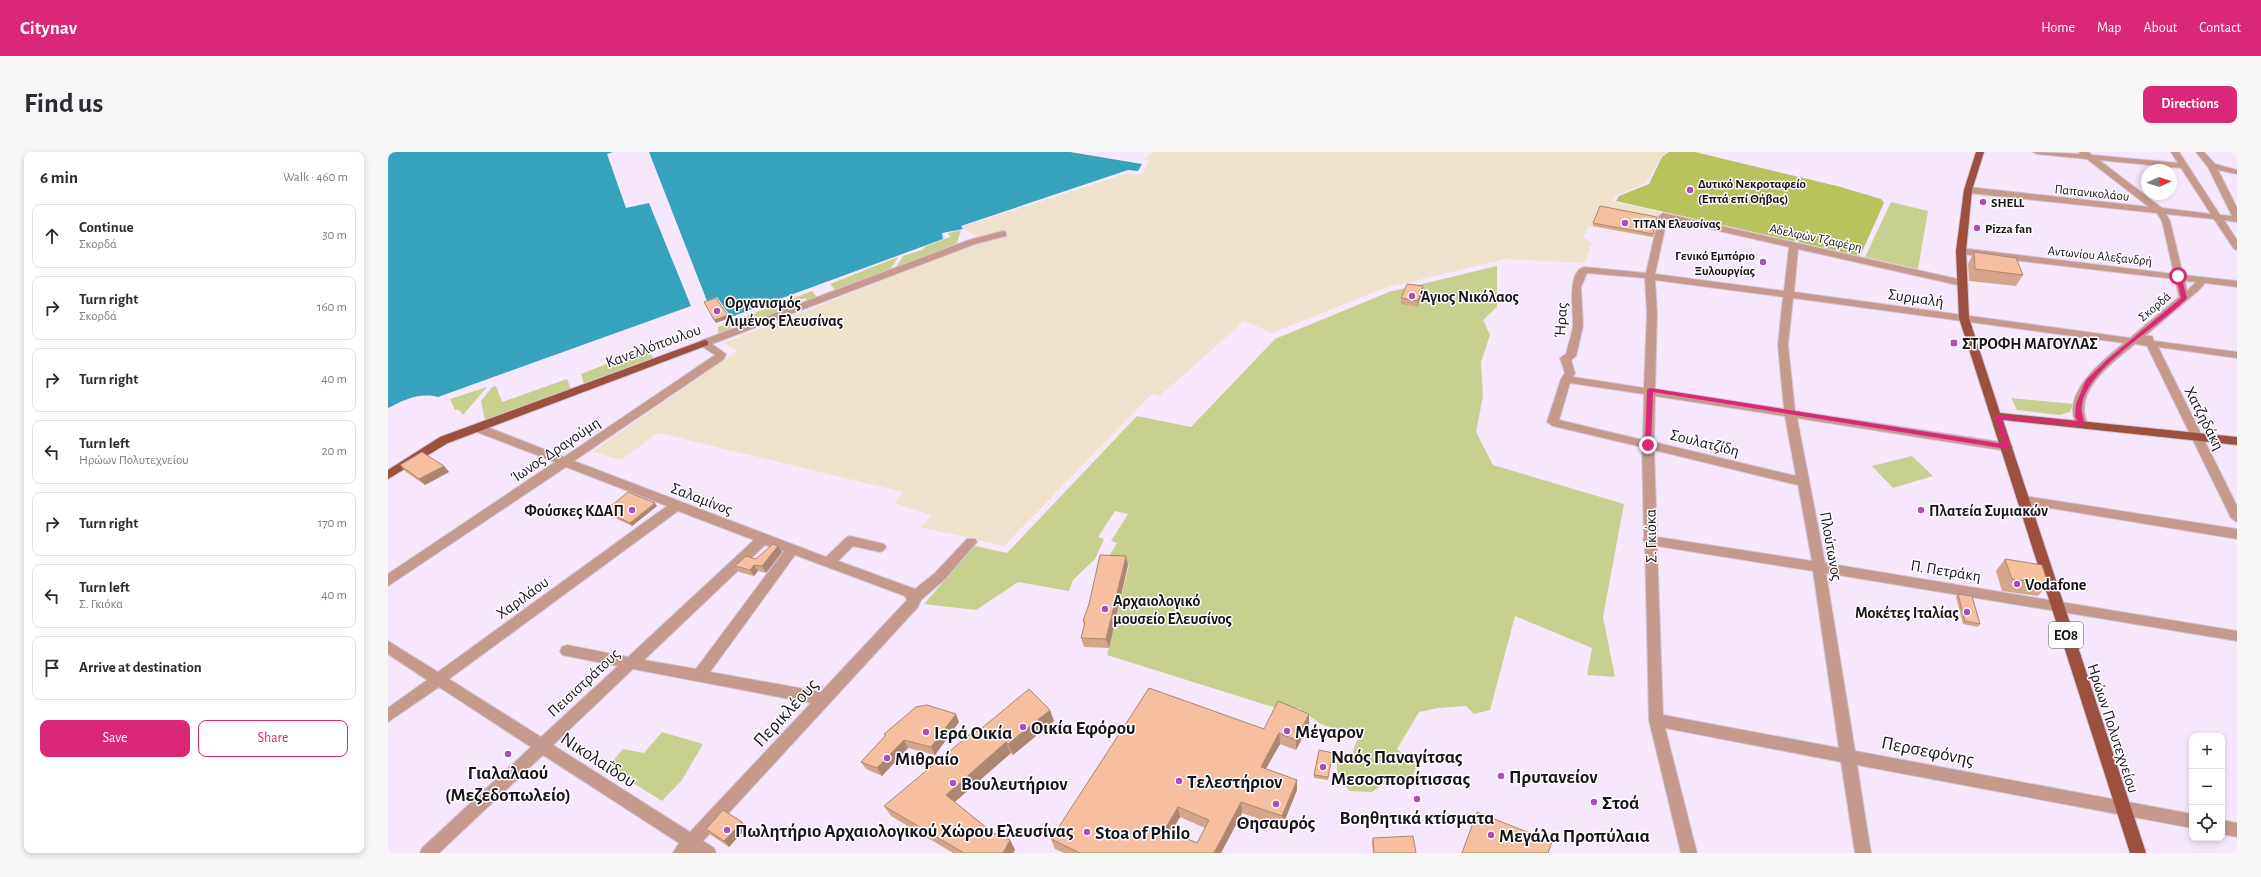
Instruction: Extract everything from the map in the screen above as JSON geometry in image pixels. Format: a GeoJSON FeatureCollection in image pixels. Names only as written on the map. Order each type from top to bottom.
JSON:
{"type":"FeatureCollection","features":[{"type":"Feature","properties":{"kind":"main road","name":"Ηρώων Πολυτεχνείου"},"geometry":{"type":"LineString","coordinates":[[1980,152],[1968,190],[1961,252],[1964,318],[2024,500],[2056,605],[2138,853]]}},
{"type":"Feature","properties":{"kind":"main road","name":"Κανελλόπουλου"},"geometry":{"type":"LineString","coordinates":[[388,475],[444,440],[704,343]]}},
{"type":"Feature","properties":{"kind":"main road"},"geometry":{"type":"LineString","coordinates":[[1997,416],[2195,435],[2237,441]]}},
{"type":"Feature","properties":{"kind":"street"},"geometry":{"type":"LineString","coordinates":[[2036,152],[2086,154],[2184,166]]}},
{"type":"Feature","properties":{"kind":"street"},"geometry":{"type":"LineString","coordinates":[[2175,152],[2237,247]]}},
{"type":"Feature","properties":{"kind":"street"},"geometry":{"type":"LineString","coordinates":[[2200,152],[2212,166],[2237,218]]}},
{"type":"Feature","properties":{"kind":"street"},"geometry":{"type":"LineString","coordinates":[[2086,154],[2161,212]]}},
{"type":"Feature","properties":{"kind":"street"},"geometry":{"type":"LineString","coordinates":[[2212,166],[2237,172]]}},
{"type":"Feature","properties":{"kind":"street","name":"Παπανικολάου"},"geometry":{"type":"LineString","coordinates":[[1968,190],[2161,212],[2237,218]]}},
{"type":"Feature","properties":{"kind":"street","name":"Σκορδά"},"geometry":{"type":"LineString","coordinates":[[2082,424],[2078,416],[2079,404],[2088,382],[2133,340],[2184,298],[2166,221],[2161,212]]}},
{"type":"Feature","properties":{"kind":"street","name":"Αδελφών Τζαφέρη"},"geometry":{"type":"LineString","coordinates":[[1663,216],[1962,283]]}},
{"type":"Feature","properties":{"kind":"street","name":"Σ. Γκιόκα"},"geometry":{"type":"LineString","coordinates":[[1663,216],[1650,277],[1650,390],[1648,445],[1649,540],[1656,720],[1689,853]]}},
{"type":"Feature","properties":{"kind":"street","name":"Κανελλόπουλου"},"geometry":{"type":"LineString","coordinates":[[704,343],[972,242],[1003,234]]}},
{"type":"Feature","properties":{"kind":"street","name":"Πλούτωνος"},"geometry":{"type":"LineString","coordinates":[[1794,245],[1783,346],[1790,412],[1819,567],[1863,853]]}},
{"type":"Feature","properties":{"kind":"street","name":"Αντωνίου Αλεξανδρή"},"geometry":{"type":"LineString","coordinates":[[1961,252],[2237,284]]}},
{"type":"Feature","properties":{"kind":"street","name":"Συρμαλή"},"geometry":{"type":"LineString","coordinates":[[1592,269],[2237,355]]}},
{"type":"Feature","properties":{"kind":"street","name":"Ήρας"},"geometry":{"type":"LineString","coordinates":[[1553,422],[1566,379],[1570,373],[1565,358],[1571,356],[1578,326],[1576,287],[1584,270],[1592,269]]}},
{"type":"Feature","properties":{"kind":"street"},"geometry":{"type":"LineString","coordinates":[[2184,298],[2196,288],[2202,280]]}},
{"type":"Feature","properties":{"kind":"street","name":"Χατζηδάκη"},"geometry":{"type":"LineString","coordinates":[[2145,331],[2237,518]]}},
{"type":"Feature","properties":{"kind":"street","name":"Ίωνος Δραγούμη"},"geometry":{"type":"LineString","coordinates":[[388,580],[720,357],[721,354],[704,343]]}},
{"type":"Feature","properties":{"kind":"street"},"geometry":{"type":"LineString","coordinates":[[1566,379],[1650,390],[2007,447]]}},
{"type":"Feature","properties":{"kind":"street","name":"Σουλατζίδη"},"geometry":{"type":"LineString","coordinates":[[1553,422],[1802,482]]}},
{"type":"Feature","properties":{"kind":"street","name":"Σαλαμίνος"},"geometry":{"type":"LineString","coordinates":[[478,428],[763,539],[910,592],[915,597]]}},
{"type":"Feature","properties":{"kind":"street"},"geometry":{"type":"LineString","coordinates":[[2024,500],[2237,534]]}},
{"type":"Feature","properties":{"kind":"street","name":"Χαριλάου"},"geometry":{"type":"LineString","coordinates":[[388,716],[677,505]]}},
{"type":"Feature","properties":{"kind":"street","name":"Πεισιστράτους"},"geometry":{"type":"LineString","coordinates":[[428,853],[631,661],[763,539]]}},
{"type":"Feature","properties":{"kind":"street"},"geometry":{"type":"LineString","coordinates":[[828,562],[850,540],[880,548]]}},
{"type":"Feature","properties":{"kind":"street","name":"Π. Πετράκη"},"geometry":{"type":"LineString","coordinates":[[1649,540],[2056,605],[2237,636]]}},
{"type":"Feature","properties":{"kind":"street","name":"Περικλέους"},"geometry":{"type":"LineString","coordinates":[[686,848],[913,603],[915,597],[940,576],[970,542]]}},
{"type":"Feature","properties":{"kind":"street"},"geometry":{"type":"LineString","coordinates":[[700,675],[792,550]]}},
{"type":"Feature","properties":{"kind":"street","name":"Νικολαΐδου"},"geometry":{"type":"LineString","coordinates":[[388,647],[437,680],[542,745],[686,848],[708,853]]}},
{"type":"Feature","properties":{"kind":"street"},"geometry":{"type":"LineString","coordinates":[[567,651],[631,661],[824,699]]}},
{"type":"Feature","properties":{"kind":"street","name":"Περσεφόνης"},"geometry":{"type":"LineString","coordinates":[[1656,720],[2189,820]]}},
{"type":"Feature","properties":{"kind":"street"},"geometry":{"type":"LineString","coordinates":[[2225,828],[2237,830]]}},
{"type":"Feature","properties":{"kind":"shaded area"},"geometry":{"type":"Polygon","coordinates":[[[1153,152],[1668,152],[1661,157],[1646,183],[1617,195],[1612,201],[1660,212],[1654,238],[1588,226],[1583,237],[1592,243],[1585,263],[1505,259],[1385,288],[1272,333],[1244,321],[1160,396],[1152,394],[1004,546],[920,527],[932,515],[894,503],[903,492],[658,433],[621,460],[592,452],[737,351],[724,343],[983,241],[962,227],[1125,174],[1141,175],[1149,161],[1143,160],[1153,152]]]}},
{"type":"Feature","properties":{"kind":"green space"},"geometry":{"type":"Polygon","coordinates":[[[1669,152],[1695,152],[1841,187],[1881,199],[1884,203],[1860,256],[1616,201],[1619,196],[1649,184],[1662,157],[1669,152]]]}},
{"type":"Feature","properties":{"kind":"green space"},"geometry":{"type":"Polygon","coordinates":[[[1891,202],[1928,211],[1918,269],[1865,257],[1891,202]]]}},
{"type":"Feature","properties":{"kind":"green space"},"geometry":{"type":"Polygon","coordinates":[[[961,230],[957,243],[952,247],[895,269],[903,256],[922,250],[926,246],[950,237],[948,233],[961,230]]]}},
{"type":"Feature","properties":{"kind":"green space"},"geometry":{"type":"Polygon","coordinates":[[[898,257],[890,270],[836,291],[830,284],[898,257]]]}},
{"type":"Feature","properties":{"kind":"green space"},"geometry":{"type":"Polygon","coordinates":[[[1497,266],[1497,307],[1483,320],[1490,335],[1481,362],[1483,396],[1476,432],[1493,465],[1624,504],[1603,617],[1615,677],[1587,675],[1592,648],[1515,616],[1490,710],[1474,714],[1466,706],[1438,708],[1419,712],[1397,749],[1418,764],[1409,784],[1391,779],[1372,792],[1349,791],[1337,772],[1337,758],[1350,759],[1358,738],[1319,723],[1299,708],[1276,708],[1107,655],[1129,565],[1105,563],[1117,543],[1111,541],[1128,514],[1115,511],[1098,537],[1104,539],[1095,559],[1073,580],[1069,591],[1018,582],[976,610],[924,604],[975,546],[1007,553],[1137,416],[1191,427],[1275,339],[1389,292],[1497,266]]]}},
{"type":"Feature","properties":{"kind":"green space"},"geometry":{"type":"Polygon","coordinates":[[[812,291],[817,297],[807,301],[805,298],[795,302],[796,304],[786,310],[718,336],[718,327],[812,291]]]}},
{"type":"Feature","properties":{"kind":"green space"},"geometry":{"type":"Polygon","coordinates":[[[647,348],[653,358],[584,384],[581,374],[647,348]]]}},
{"type":"Feature","properties":{"kind":"green space"},"geometry":{"type":"Polygon","coordinates":[[[567,379],[571,389],[485,420],[481,401],[492,387],[496,386],[502,402],[567,379]]]}},
{"type":"Feature","properties":{"kind":"green space"},"geometry":{"type":"Polygon","coordinates":[[[487,387],[463,415],[459,410],[455,410],[450,399],[487,387]]]}},
{"type":"Feature","properties":{"kind":"green space"},"geometry":{"type":"Polygon","coordinates":[[[2011,398],[2073,404],[2070,412],[2059,415],[2017,410],[2011,398]]]}},
{"type":"Feature","properties":{"kind":"green space"},"geometry":{"type":"Polygon","coordinates":[[[1912,456],[1933,476],[1893,488],[1872,466],[1912,456]]]}},
{"type":"Feature","properties":{"kind":"green space"},"geometry":{"type":"Polygon","coordinates":[[[662,732],[703,744],[682,780],[662,801],[608,767],[623,749],[644,753],[662,732]]]}},
{"type":"Feature","properties":{"kind":"water"},"geometry":{"type":"Polygon","coordinates":[[[388,152],[613,152],[607,154],[626,208],[649,203],[691,306],[438,397],[424,395],[418,396],[388,408],[388,152]]]}},
{"type":"Feature","properties":{"kind":"water"},"geometry":{"type":"Polygon","coordinates":[[[649,152],[1070,152],[1142,164],[1138,171],[1128,170],[961,226],[963,229],[942,233],[943,239],[731,317],[717,297],[707,301],[649,152]]]}},
{"type":"Feature","properties":{"kind":"building","name":"TITAN Ελευσίνας"},"geometry":{"type":"Polygon","coordinates":[[[1600,206],[1657,217],[1653,234],[1593,223],[1600,206]]]}},
{"type":"Feature","properties":{"kind":"building"},"geometry":{"type":"Polygon","coordinates":[[[1974,252],[2016,258],[2023,275],[1975,269],[1974,252]]]}},
{"type":"Feature","properties":{"kind":"building"},"geometry":{"type":"Polygon","coordinates":[[[1407,284],[1423,286],[1418,301],[1401,298],[1407,284]]]}},
{"type":"Feature","properties":{"kind":"building","name":"Οργανισμός Λιμένος Ελευσίνας"},"geometry":{"type":"Polygon","coordinates":[[[716,298],[728,315],[714,320],[704,302],[716,298]]]}},
{"type":"Feature","properties":{"kind":"building"},"geometry":{"type":"Polygon","coordinates":[[[422,452],[444,466],[419,479],[400,465],[422,452]]]}},
{"type":"Feature","properties":{"kind":"building","name":"Φούσκες ΚΔΑΠ"},"geometry":{"type":"Polygon","coordinates":[[[628,492],[655,503],[630,523],[605,511],[628,492]]]}},
{"type":"Feature","properties":{"kind":"building"},"geometry":{"type":"Polygon","coordinates":[[[773,544],[778,546],[762,566],[754,565],[750,570],[735,566],[746,556],[756,559],[773,544]]]}},
{"type":"Feature","properties":{"kind":"building","name":"Αρχαιολογικό μουσείο Ελευσίνος"},"geometry":{"type":"Polygon","coordinates":[[[1100,555],[1126,556],[1106,639],[1081,638],[1085,622],[1083,621],[1089,604],[1100,555]]]}},
{"type":"Feature","properties":{"kind":"building"},"geometry":{"type":"Polygon","coordinates":[[[2005,559],[2042,565],[2048,584],[2012,579],[2005,559]]]}},
{"type":"Feature","properties":{"kind":"building","name":"Μοκέτες Ιταλίας"},"geometry":{"type":"Polygon","coordinates":[[[1958,594],[1972,596],[1980,624],[1965,621],[1958,594]]]}},
{"type":"Feature","properties":{"kind":"building","name":"Τελεστήριον"},"geometry":{"type":"Polygon","coordinates":[[[1149,688],[1264,729],[1278,701],[1309,714],[1296,740],[1279,733],[1261,767],[1297,780],[1282,816],[1241,802],[1214,853],[1080,853],[1051,839],[1149,688]],[[1178,807],[1165,829],[1197,843],[1209,820],[1178,807]]]}},
{"type":"Feature","properties":{"kind":"building"},"geometry":{"type":"Polygon","coordinates":[[[1029,689],[1050,710],[1008,744],[1006,742],[946,795],[993,833],[1010,840],[1003,853],[964,853],[884,806],[975,730],[977,732],[1029,689]]]}},
{"type":"Feature","properties":{"kind":"building"},"geometry":{"type":"Polygon","coordinates":[[[927,705],[956,714],[931,747],[904,740],[877,768],[861,762],[886,735],[884,734],[916,707],[927,705]]]}},
{"type":"Feature","properties":{"kind":"building","name":"Ναός Παναγίτσας Μεσοσπορίτισσας"},"geometry":{"type":"Polygon","coordinates":[[[1319,750],[1333,753],[1328,777],[1314,775],[1319,750]]]}},
{"type":"Feature","properties":{"kind":"building","name":"Πωλητήριο Αρχαιολογικού Χώρου Ελευσίνας"},"geometry":{"type":"Polygon","coordinates":[[[723,810],[742,822],[724,841],[706,829],[723,810]]]}},
{"type":"Feature","properties":{"kind":"building","name":"Μεγάλα Προπύλαια"},"geometry":{"type":"Polygon","coordinates":[[[1477,812],[1552,842],[1548,853],[1462,853],[1477,812]]]}},
{"type":"Feature","properties":{"kind":"building"},"geometry":{"type":"Polygon","coordinates":[[[1413,836],[1416,853],[1374,853],[1373,838],[1413,836]]]}},
{"type":"Feature","properties":{"kind":"place","name":"Δυτικό Νεκροταφείο (Επτά επί Θήβας)"},"geometry":{"type":"Point","coordinates":[1690,190]}},
{"type":"Feature","properties":{"kind":"place","name":"SHELL"},"geometry":{"type":"Point","coordinates":[1983,202]}},
{"type":"Feature","properties":{"kind":"place","name":"TITAN Ελευσίνας"},"geometry":{"type":"Point","coordinates":[1625,223]}},
{"type":"Feature","properties":{"kind":"place","name":"Pizza fan"},"geometry":{"type":"Point","coordinates":[1977,228]}},
{"type":"Feature","properties":{"kind":"place","name":"Γενικό Εμπόριο Ξυλουργίας"},"geometry":{"type":"Point","coordinates":[1763,262]}},
{"type":"Feature","properties":{"kind":"place","name":"Άγιος Νικόλαος"},"geometry":{"type":"Point","coordinates":[1412,296]}},
{"type":"Feature","properties":{"kind":"place","name":"Οργανισμός Λιμένος Ελευσίνας"},"geometry":{"type":"Point","coordinates":[717,311]}},
{"type":"Feature","properties":{"kind":"place","name":"ΣΤΡΟΦΗ ΜΑΓΟΥΛΑΣ"},"geometry":{"type":"Point","coordinates":[1954,343]}},
{"type":"Feature","properties":{"kind":"place","name":"Φούσκες ΚΔΑΠ"},"geometry":{"type":"Point","coordinates":[632,510]}},
{"type":"Feature","properties":{"kind":"place","name":"Πλατεία Συμιακών"},"geometry":{"type":"Point","coordinates":[1921,510]}},
{"type":"Feature","properties":{"kind":"place","name":"Vodafone"},"geometry":{"type":"Point","coordinates":[2017,584]}},
{"type":"Feature","properties":{"kind":"place","name":"Αρχαιολογικό μουσείο Ελευσίνος"},"geometry":{"type":"Point","coordinates":[1105,609]}},
{"type":"Feature","properties":{"kind":"place","name":"Μοκέτες Ιταλίας"},"geometry":{"type":"Point","coordinates":[1967,612]}},
{"type":"Feature","properties":{"kind":"place","name":"Οικία Εφόρου"},"geometry":{"type":"Point","coordinates":[1023,727]}},
{"type":"Feature","properties":{"kind":"place","name":"Μέγαρον"},"geometry":{"type":"Point","coordinates":[1287,731]}},
{"type":"Feature","properties":{"kind":"place","name":"Ιερά Οικία"},"geometry":{"type":"Point","coordinates":[926,732]}},
{"type":"Feature","properties":{"kind":"place","name":"Γιαλαλαού (Μεζεδοπωλείο)"},"geometry":{"type":"Point","coordinates":[508,754]}},
{"type":"Feature","properties":{"kind":"place","name":"Μιθραίο"},"geometry":{"type":"Point","coordinates":[887,758]}},
{"type":"Feature","properties":{"kind":"place","name":"Ναός Παναγίτσας Μεσοσπορίτισσας"},"geometry":{"type":"Point","coordinates":[1323,767]}},
{"type":"Feature","properties":{"kind":"place","name":"Πρυτανείον"},"geometry":{"type":"Point","coordinates":[1501,776]}},
{"type":"Feature","properties":{"kind":"place","name":"Τελεστήριον"},"geometry":{"type":"Point","coordinates":[1179,781]}},
{"type":"Feature","properties":{"kind":"place","name":"Βουλευτήριον"},"geometry":{"type":"Point","coordinates":[953,783]}},
{"type":"Feature","properties":{"kind":"place","name":"Βοηθητικά κτίσματα"},"geometry":{"type":"Point","coordinates":[1417,799]}},
{"type":"Feature","properties":{"kind":"place","name":"Στοά"},"geometry":{"type":"Point","coordinates":[1594,802]}},
{"type":"Feature","properties":{"kind":"place","name":"Θησαυρός"},"geometry":{"type":"Point","coordinates":[1276,804]}},
{"type":"Feature","properties":{"kind":"place","name":"Πωλητήριο Αρχαιολογικού Χώρου Ελευσίνας"},"geometry":{"type":"Point","coordinates":[727,830]}},
{"type":"Feature","properties":{"kind":"place","name":"Stoa of Philo"},"geometry":{"type":"Point","coordinates":[1087,832]}},
{"type":"Feature","properties":{"kind":"place","name":"Μεγάλα Προπύλαια"},"geometry":{"type":"Point","coordinates":[1491,835]}},
{"type":"Feature","properties":{"kind":"route"},"geometry":{"type":"LineString","coordinates":[[1648,445],[1650,390],[2007,447],[1997,416],[2082,424],[2078,416],[2079,404],[2088,382],[2111,359],[2184,298],[2183,289],[2178,276]]}}]}
